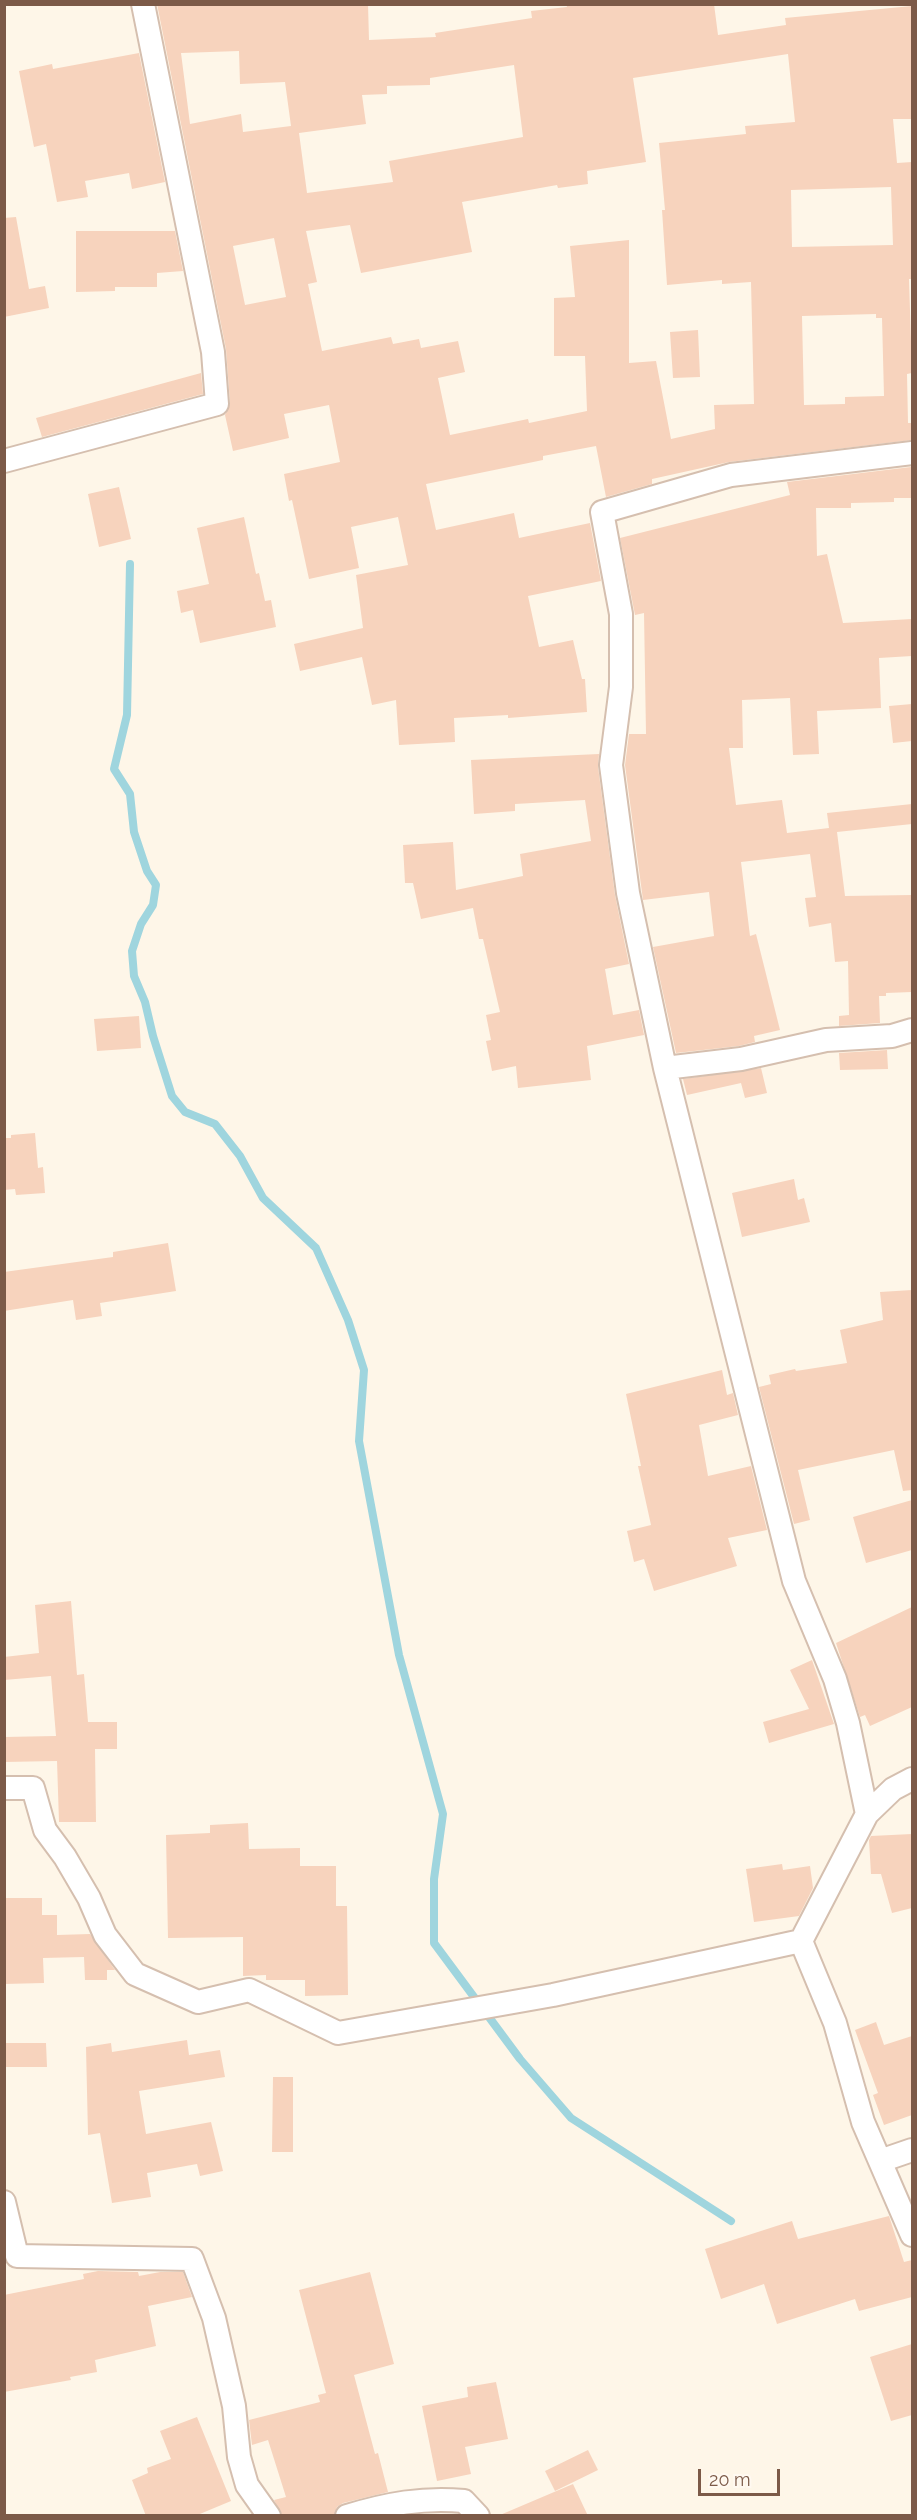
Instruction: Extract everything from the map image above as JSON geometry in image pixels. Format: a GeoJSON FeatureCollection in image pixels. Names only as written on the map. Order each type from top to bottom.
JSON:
{"type":"FeatureCollection","features":[{"type":"Feature","properties":{"kind":"street"},"geometry":{"type":"LineString","coordinates":[[4,461],[217,404],[213,352],[143,4]]}},
{"type":"Feature","properties":{"kind":"street"},"geometry":{"type":"LineString","coordinates":[[867,1814],[848,1723],[835,1679],[794,1581],[665,1068],[628,892],[611,765],[621,687],[621,614],[602,512],[731,475],[912,453]]}},
{"type":"Feature","properties":{"kind":"street"},"geometry":{"type":"LineString","coordinates":[[665,1068],[741,1059],[826,1041],[892,1036],[912,1030]]}},
{"type":"Feature","properties":{"kind":"street"},"geometry":{"type":"LineString","coordinates":[[912,1779],[892,1789],[867,1814],[801,1941],[835,2023],[863,2122],[912,2235]]}},
{"type":"Feature","properties":{"kind":"street"},"geometry":{"type":"LineString","coordinates":[[4,1788],[33,1788],[45,1830],[65,1857],[89,1898],[105,1935],[135,1974],[198,2002],[249,1990],[338,2033],[552,1995],[801,1941]]}},
{"type":"Feature","properties":{"kind":"street"},"geometry":{"type":"LineString","coordinates":[[880,2161],[912,2150]]}},
{"type":"Feature","properties":{"kind":"street"},"geometry":{"type":"LineString","coordinates":[[4,2202],[17,2256],[192,2259],[214,2318],[234,2406],[239,2457],[244,2476],[247,2485],[269,2516]]}},
{"type":"Feature","properties":{"kind":"street"},"geometry":{"type":"LineString","coordinates":[[347,2516],[391,2504],[436,2498],[464,2501],[478,2516]]}},
{"type":"Feature","properties":{"kind":"building"},"geometry":{"type":"Polygon","coordinates":[[[157,4],[368,4],[369,40],[436,37],[435,33],[532,18],[531,11],[567,7],[566,4],[714,4],[718,35],[786,25],[785,18],[912,6],[912,119],[893,119],[897,163],[912,162],[912,279],[909,279],[912,373],[907,374],[908,423],[912,423],[912,440],[729,462],[652,479],[652,484],[606,497],[596,446],[543,456],[543,460],[426,484],[436,530],[514,513],[519,538],[590,523],[601,581],[528,596],[539,647],[573,640],[582,679],[585,679],[587,712],[508,718],[508,715],[454,718],[455,742],[399,745],[396,700],[372,705],[362,657],[300,671],[294,644],[363,628],[356,575],[408,565],[398,517],[351,527],[359,568],[309,579],[284,474],[340,462],[329,405],[284,414],[289,438],[233,451],[225,415],[230,403],[226,349],[157,4]],[[239,51],[181,53],[190,124],[241,114],[243,132],[291,126],[285,82],[240,84],[239,51]],[[788,54],[633,78],[646,162],[587,171],[588,184],[558,188],[557,185],[462,202],[472,252],[361,273],[350,225],[306,231],[317,282],[308,284],[322,351],[391,337],[393,344],[419,339],[421,348],[458,341],[465,372],[438,378],[450,435],[528,419],[529,423],[587,411],[585,356],[554,356],[554,298],[575,297],[570,246],[629,240],[629,363],[656,361],[671,439],[715,429],[714,405],[754,404],[751,282],[722,284],[722,280],[667,285],[662,210],[665,210],[659,143],[746,134],[745,126],[795,122],[788,54]],[[514,65],[430,78],[430,85],[387,86],[387,94],[362,95],[366,124],[299,133],[307,193],[393,182],[389,161],[523,137],[514,65]],[[891,187],[791,190],[792,247],[893,245],[891,187]],[[274,238],[233,246],[245,305],[286,297],[274,238]],[[876,314],[802,316],[804,405],[845,404],[845,397],[884,396],[882,318],[876,318],[876,314]]]}},
{"type":"Feature","properties":{"kind":"building"},"geometry":{"type":"Polygon","coordinates":[[[139,53],[165,182],[132,189],[129,173],[85,181],[88,197],[57,202],[46,144],[34,147],[19,71],[52,64],[53,69],[139,53]]]}},
{"type":"Feature","properties":{"kind":"building"},"geometry":{"type":"Polygon","coordinates":[[[16,217],[29,289],[45,286],[49,308],[4,317],[4,218],[16,217]]]}},
{"type":"Feature","properties":{"kind":"building"},"geometry":{"type":"Polygon","coordinates":[[[76,231],[175,231],[183,271],[157,273],[157,287],[115,287],[115,291],[76,292],[76,231]]]}},
{"type":"Feature","properties":{"kind":"building"},"geometry":{"type":"Polygon","coordinates":[[[698,330],[700,377],[673,378],[670,332],[698,330]]]}},
{"type":"Feature","properties":{"kind":"building"},"geometry":{"type":"Polygon","coordinates":[[[201,373],[203,394],[42,437],[36,418],[201,373]]]}},
{"type":"Feature","properties":{"kind":"building"},"geometry":{"type":"Polygon","coordinates":[[[911,467],[911,498],[894,498],[894,502],[851,503],[851,508],[816,508],[817,556],[827,554],[843,623],[912,619],[912,656],[879,658],[881,708],[817,711],[819,754],[793,755],[790,698],[742,700],[743,748],[729,748],[736,805],[782,800],[787,833],[829,828],[827,813],[912,804],[912,824],[837,832],[845,896],[912,895],[912,992],[886,993],[886,996],[879,996],[880,1023],[839,1026],[839,1016],[849,1015],[848,961],[835,962],[831,923],[809,927],[805,898],[816,897],[810,854],[741,862],[750,936],[756,934],[780,1030],[754,1036],[755,1042],[739,1046],[676,1053],[653,947],[714,936],[709,892],[643,900],[625,765],[629,734],[646,734],[644,613],[635,615],[620,538],[790,495],[787,482],[911,467]]]}},
{"type":"Feature","properties":{"kind":"building"},"geometry":{"type":"Polygon","coordinates":[[[119,487],[131,539],[99,547],[88,494],[119,487]]]}},
{"type":"Feature","properties":{"kind":"building"},"geometry":{"type":"Polygon","coordinates":[[[244,517],[256,574],[259,573],[265,601],[271,600],[276,627],[200,643],[193,610],[181,613],[177,591],[209,584],[197,528],[244,517]]]}},
{"type":"Feature","properties":{"kind":"building"},"geometry":{"type":"Polygon","coordinates":[[[912,704],[912,741],[893,743],[889,706],[912,704]]]}},
{"type":"Feature","properties":{"kind":"building"},"geometry":{"type":"Polygon","coordinates":[[[599,754],[598,767],[615,895],[629,964],[605,969],[613,1015],[639,1010],[644,1035],[587,1046],[591,1080],[518,1088],[516,1066],[492,1071],[486,1041],[491,1040],[486,1015],[500,1012],[483,939],[479,939],[473,908],[421,919],[413,883],[405,883],[403,845],[453,842],[456,890],[523,876],[520,854],[591,841],[585,800],[515,804],[515,811],[474,814],[471,760],[599,754]]]}},
{"type":"Feature","properties":{"kind":"building"},"geometry":{"type":"Polygon","coordinates":[[[139,1016],[141,1048],[97,1051],[94,1019],[139,1016]]]}},
{"type":"Feature","properties":{"kind":"building"},"geometry":{"type":"Polygon","coordinates":[[[887,1050],[888,1069],[840,1070],[839,1053],[887,1050]]]}},
{"type":"Feature","properties":{"kind":"building"},"geometry":{"type":"Polygon","coordinates":[[[761,1068],[767,1093],[745,1098],[741,1083],[687,1095],[683,1079],[761,1068]]]}},
{"type":"Feature","properties":{"kind":"building"},"geometry":{"type":"Polygon","coordinates":[[[35,1133],[38,1168],[43,1167],[45,1193],[16,1195],[15,1189],[4,1190],[4,1138],[11,1138],[11,1135],[35,1133]]]}},
{"type":"Feature","properties":{"kind":"building"},"geometry":{"type":"Polygon","coordinates":[[[794,1179],[798,1200],[804,1198],[810,1222],[742,1237],[732,1193],[794,1179]]]}},
{"type":"Feature","properties":{"kind":"building"},"geometry":{"type":"Polygon","coordinates":[[[168,1243],[176,1291],[100,1303],[102,1316],[76,1320],[73,1300],[4,1311],[4,1272],[113,1257],[113,1252],[168,1243]]]}},
{"type":"Feature","properties":{"kind":"building"},"geometry":{"type":"Polygon","coordinates":[[[912,1290],[912,1490],[903,1491],[894,1450],[798,1470],[810,1520],[794,1524],[759,1387],[771,1384],[769,1375],[795,1369],[796,1371],[847,1363],[840,1330],[883,1320],[880,1292],[912,1290]]]}},
{"type":"Feature","properties":{"kind":"building"},"geometry":{"type":"Polygon","coordinates":[[[722,1370],[727,1395],[733,1393],[738,1415],[699,1425],[708,1476],[751,1466],[767,1530],[728,1538],[737,1566],[654,1591],[644,1559],[634,1562],[627,1531],[651,1525],[626,1394],[722,1370]]]}},
{"type":"Feature","properties":{"kind":"building"},"geometry":{"type":"Polygon","coordinates":[[[912,1500],[912,1550],[866,1563],[853,1517],[912,1500]]]}},
{"type":"Feature","properties":{"kind":"building"},"geometry":{"type":"Polygon","coordinates":[[[71,1601],[77,1675],[84,1674],[88,1722],[117,1722],[117,1749],[95,1749],[96,1822],[59,1822],[57,1761],[4,1762],[4,1737],[56,1736],[51,1676],[4,1680],[4,1657],[39,1653],[35,1605],[71,1601]]]}},
{"type":"Feature","properties":{"kind":"building"},"geometry":{"type":"Polygon","coordinates":[[[912,1607],[912,1707],[870,1726],[865,1715],[860,1717],[836,1643],[912,1607]]]}},
{"type":"Feature","properties":{"kind":"building"},"geometry":{"type":"Polygon","coordinates":[[[812,1660],[834,1724],[769,1743],[763,1722],[809,1709],[790,1670],[812,1660]]]}},
{"type":"Feature","properties":{"kind":"building"},"geometry":{"type":"Polygon","coordinates":[[[248,1823],[249,1849],[300,1848],[300,1866],[336,1866],[336,1906],[347,1906],[348,1995],[305,1996],[305,1980],[266,1980],[266,1975],[243,1976],[243,1937],[168,1938],[166,1835],[210,1833],[210,1825],[248,1823]]]}},
{"type":"Feature","properties":{"kind":"building"},"geometry":{"type":"Polygon","coordinates":[[[912,1834],[912,1908],[892,1913],[881,1874],[871,1874],[869,1840],[871,1836],[912,1834]]]}},
{"type":"Feature","properties":{"kind":"building"},"geometry":{"type":"Polygon","coordinates":[[[782,1864],[783,1870],[810,1866],[813,1888],[799,1916],[754,1922],[746,1869],[782,1864]]]}},
{"type":"Feature","properties":{"kind":"building"},"geometry":{"type":"Polygon","coordinates":[[[4,1898],[42,1898],[42,1915],[57,1915],[57,1935],[90,1934],[115,1970],[107,1970],[107,1980],[85,1980],[84,1957],[43,1958],[44,1983],[4,1984],[4,1898]]]}},
{"type":"Feature","properties":{"kind":"building"},"geometry":{"type":"Polygon","coordinates":[[[876,2022],[884,2045],[912,2036],[912,2115],[884,2125],[873,2095],[878,2093],[855,2030],[876,2022]]]}},
{"type":"Feature","properties":{"kind":"building"},"geometry":{"type":"Polygon","coordinates":[[[187,2040],[189,2055],[220,2050],[225,2077],[139,2091],[146,2134],[211,2122],[223,2171],[200,2176],[197,2164],[147,2173],[151,2197],[112,2203],[100,2133],[88,2135],[86,2047],[111,2043],[112,2052],[187,2040]]]}},
{"type":"Feature","properties":{"kind":"building"},"geometry":{"type":"Polygon","coordinates":[[[4,2043],[46,2043],[47,2067],[4,2067],[4,2043]]]}},
{"type":"Feature","properties":{"kind":"building"},"geometry":{"type":"Polygon","coordinates":[[[273,2077],[293,2077],[293,2152],[272,2152],[273,2077]]]}},
{"type":"Feature","properties":{"kind":"building"},"geometry":{"type":"Polygon","coordinates":[[[889,2216],[904,2262],[912,2260],[912,2297],[859,2311],[855,2299],[777,2324],[764,2284],[721,2299],[705,2249],[792,2221],[798,2239],[889,2216]]]}},
{"type":"Feature","properties":{"kind":"building"},"geometry":{"type":"Polygon","coordinates":[[[98,2271],[138,2272],[139,2276],[160,2272],[183,2272],[192,2297],[148,2306],[156,2346],[95,2360],[97,2372],[70,2377],[71,2380],[4,2392],[4,2295],[84,2279],[83,2274],[98,2271]]]}},
{"type":"Feature","properties":{"kind":"building"},"geometry":{"type":"Polygon","coordinates":[[[370,2272],[394,2364],[354,2375],[375,2454],[378,2453],[388,2492],[343,2503],[337,2507],[334,2516],[282,2516],[274,2500],[286,2497],[268,2440],[252,2445],[249,2420],[320,2402],[318,2395],[326,2393],[299,2290],[370,2272]]]}},
{"type":"Feature","properties":{"kind":"building"},"geometry":{"type":"Polygon","coordinates":[[[912,2344],[912,2415],[891,2421],[870,2357],[912,2344]]]}},
{"type":"Feature","properties":{"kind":"building"},"geometry":{"type":"Polygon","coordinates":[[[496,2382],[508,2439],[465,2447],[471,2474],[437,2481],[422,2406],[468,2397],[467,2387],[496,2382]]]}},
{"type":"Feature","properties":{"kind":"building"},"geometry":{"type":"Polygon","coordinates":[[[197,2417],[231,2501],[195,2516],[146,2516],[132,2480],[148,2473],[147,2468],[171,2459],[160,2431],[197,2417]]]}},
{"type":"Feature","properties":{"kind":"building"},"geometry":{"type":"Polygon","coordinates":[[[588,2450],[598,2470],[555,2491],[545,2471],[588,2450]]]}},
{"type":"Feature","properties":{"kind":"building"},"geometry":{"type":"Polygon","coordinates":[[[573,2484],[588,2516],[500,2516],[500,2515],[573,2484]]]}},
{"type":"Feature","properties":{"kind":"waterway"},"geometry":{"type":"LineString","coordinates":[[130,564],[127,715],[114,769],[130,794],[134,832],[147,871],[156,885],[153,905],[141,924],[132,951],[134,976],[145,1002],[172,1096],[185,1112],[215,1124],[240,1156],[263,1198],[316,1248],[348,1320],[364,1370],[359,1441],[399,1655],[443,1814],[434,1879],[434,1943],[520,2059],[571,2118],[731,2221]]}}]}
